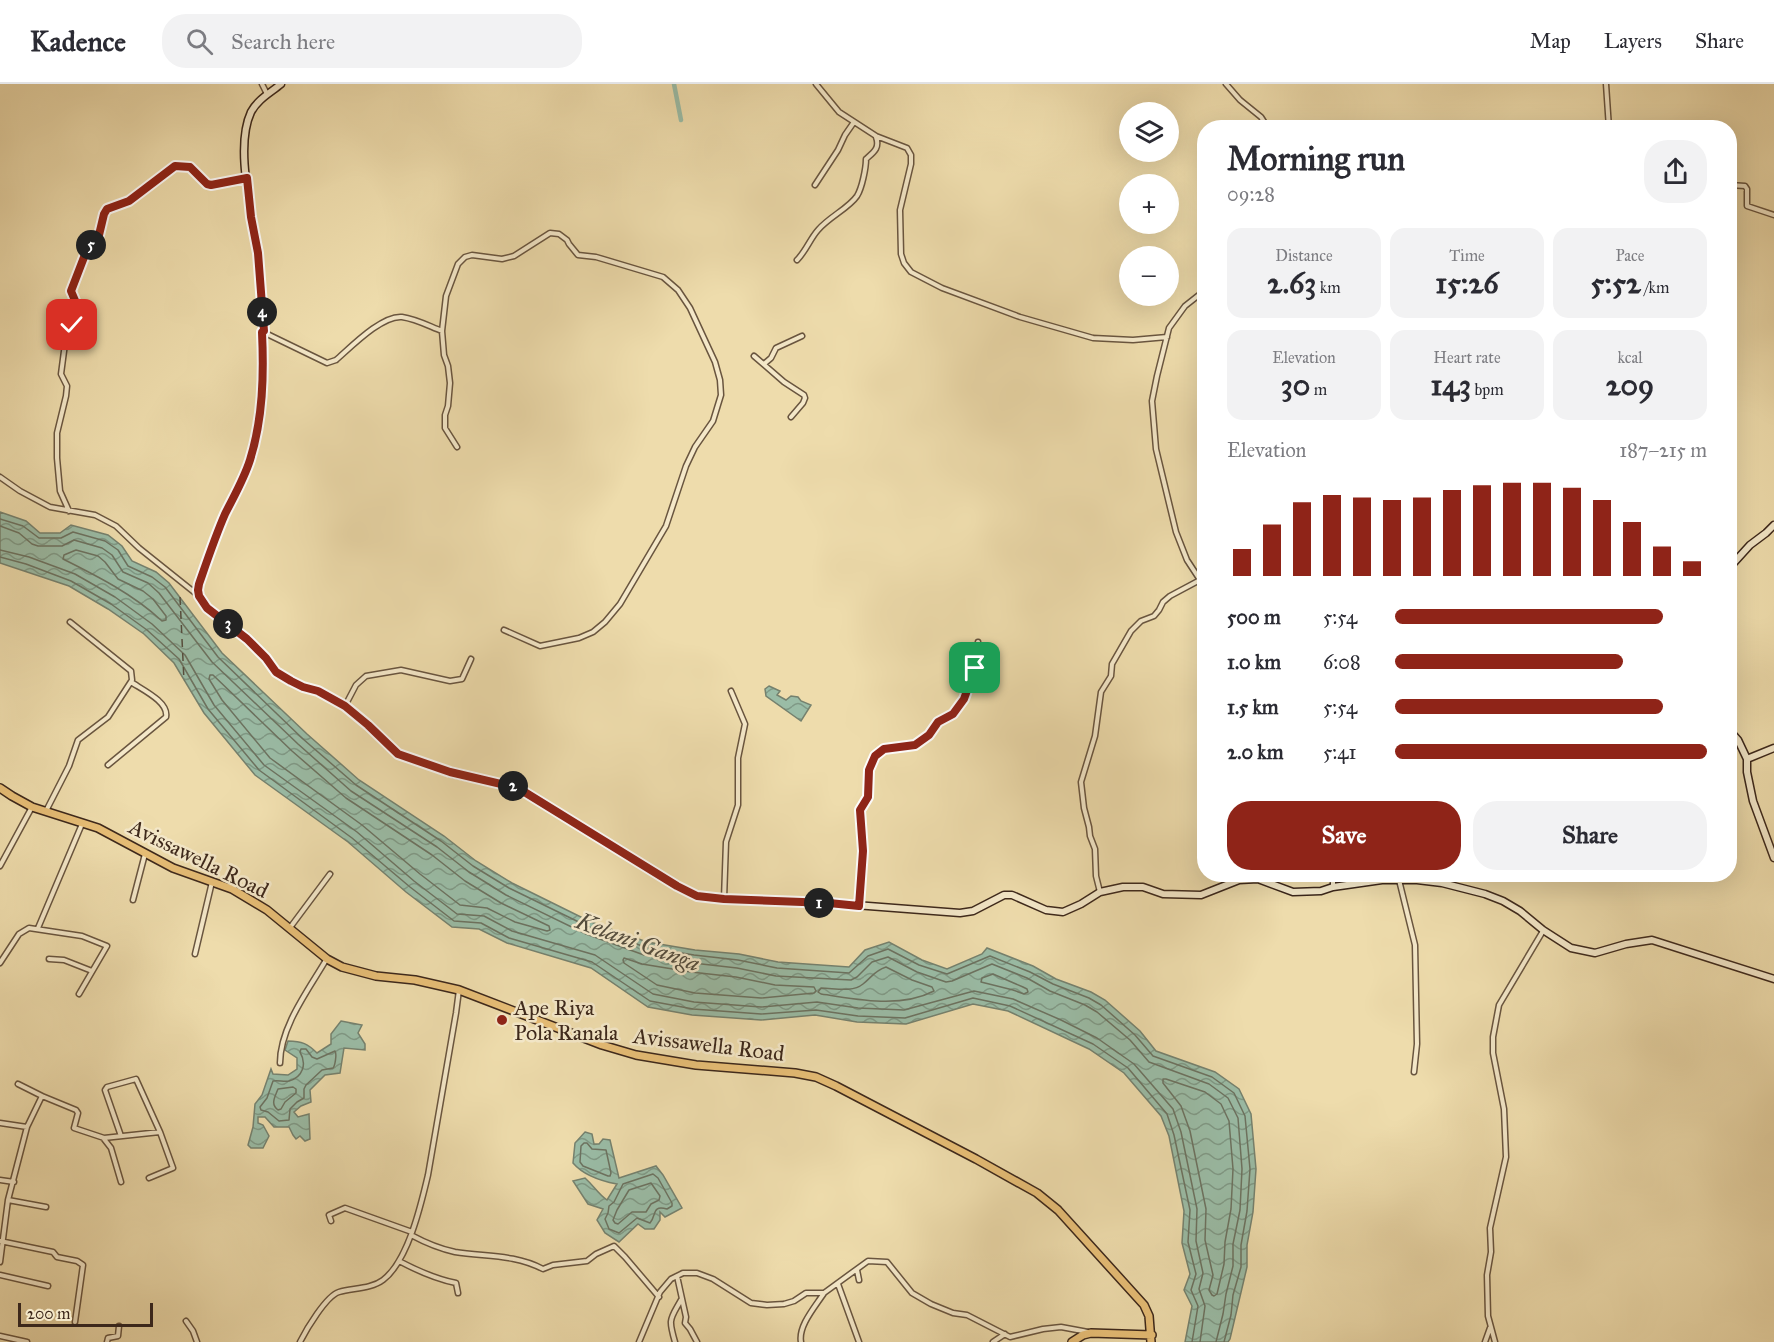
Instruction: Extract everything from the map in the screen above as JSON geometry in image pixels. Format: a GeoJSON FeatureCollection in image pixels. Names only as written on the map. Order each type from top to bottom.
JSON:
{"type":"FeatureCollection","features":[{"type":"Feature","properties":{"kind":"main road","name":"Avissawella Road"},"geometry":{"type":"LineString","coordinates":[[0,788],[32,807],[98,828],[173,868],[212,881],[249,898],[327,959],[353,971],[415,980],[459,990],[602,1045],[636,1055],[696,1065],[795,1073],[816,1077],[836,1086],[1037,1193],[1058,1210],[1144,1305],[1149,1316],[1152,1338]]}},
{"type":"Feature","properties":{"kind":"main road"},"geometry":{"type":"LineString","coordinates":[[1072,1342],[1091,1333],[1152,1338]]}},
{"type":"Feature","properties":{"kind":"street"},"geometry":{"type":"LineString","coordinates":[[262,84],[267,95]]}},
{"type":"Feature","properties":{"kind":"street"},"geometry":{"type":"LineString","coordinates":[[199,596],[199,584],[225,516],[251,458],[261,408],[264,371],[262,332],[264,331],[258,253],[244,158],[250,113],[258,100],[281,84]]}},
{"type":"Feature","properties":{"kind":"street"},"geometry":{"type":"LineString","coordinates":[[816,84],[839,112],[876,136],[907,148],[911,155],[900,210],[901,254],[911,272],[942,288],[1020,317],[1093,338],[1133,340],[1167,337]]}},
{"type":"Feature","properties":{"kind":"street"},"geometry":{"type":"LineString","coordinates":[[1226,84],[1263,120]]}},
{"type":"Feature","properties":{"kind":"street"},"geometry":{"type":"LineString","coordinates":[[1606,84],[1608,120]]}},
{"type":"Feature","properties":{"kind":"street"},"geometry":{"type":"LineString","coordinates":[[815,185],[854,122]]}},
{"type":"Feature","properties":{"kind":"street"},"geometry":{"type":"LineString","coordinates":[[797,260],[804,253],[810,239],[826,221],[857,195],[867,159],[879,144],[876,136]]}},
{"type":"Feature","properties":{"kind":"street"},"geometry":{"type":"LineString","coordinates":[[69,511],[60,491],[57,458],[57,433],[66,396],[66,386],[61,374],[63,357],[66,336],[79,310],[71,291],[74,280],[86,252],[99,235],[104,214],[107,209],[129,201],[140,194],[175,166],[190,167],[207,184],[211,185],[247,178]]}},
{"type":"Feature","properties":{"kind":"street"},"geometry":{"type":"LineString","coordinates":[[1737,185],[1745,186],[1747,189],[1747,206],[1774,215]]}},
{"type":"Feature","properties":{"kind":"street"},"geometry":{"type":"LineString","coordinates":[[457,447],[445,428],[450,383],[444,356],[442,331],[446,296],[458,264],[465,257],[472,255],[502,259],[514,256],[550,233],[559,234],[567,240],[578,255],[596,257],[663,277],[678,290],[690,308],[716,362],[721,395],[713,421],[695,447],[686,466],[666,526],[620,604],[593,632],[579,638],[540,646],[504,630]]}},
{"type":"Feature","properties":{"kind":"street"},"geometry":{"type":"LineString","coordinates":[[1197,297],[1185,306],[1169,328],[1152,401],[1156,449],[1176,532],[1187,560],[1197,575]]}},
{"type":"Feature","properties":{"kind":"street"},"geometry":{"type":"LineString","coordinates":[[262,332],[327,363],[336,360],[384,321],[394,317],[403,317],[442,331]]}},
{"type":"Feature","properties":{"kind":"street"},"geometry":{"type":"LineString","coordinates":[[764,364],[771,358],[776,348],[802,336]]}},
{"type":"Feature","properties":{"kind":"street"},"geometry":{"type":"LineString","coordinates":[[754,356],[784,382],[804,395],[803,403],[791,417]]}},
{"type":"Feature","properties":{"kind":"street"},"geometry":{"type":"LineString","coordinates":[[0,477],[50,507],[95,515],[116,526],[139,548],[199,596],[207,608],[247,639],[276,672],[345,706],[398,754],[450,772],[518,788],[697,896],[960,913],[973,911],[1004,895],[1012,895],[1046,910],[1063,912],[1100,892],[1123,887],[1143,887],[1163,894],[1201,895],[1234,882]]}},
{"type":"Feature","properties":{"kind":"street"},"geometry":{"type":"LineString","coordinates":[[1737,559],[1749,545],[1774,525]]}},
{"type":"Feature","properties":{"kind":"street"},"geometry":{"type":"LineString","coordinates":[[1100,892],[1096,876],[1095,849],[1089,836],[1084,808],[1082,782],[1095,736],[1101,692],[1112,676],[1112,664],[1131,631],[1141,621],[1154,616],[1170,596],[1197,582]]}},
{"type":"Feature","properties":{"kind":"street"},"geometry":{"type":"LineString","coordinates":[[46,812],[69,766],[78,740],[108,717],[131,682],[133,675],[70,622]]}},
{"type":"Feature","properties":{"kind":"street"},"geometry":{"type":"LineString","coordinates":[[859,906],[863,851],[860,810],[868,797],[869,770],[875,756],[884,749],[915,745],[929,735],[938,722],[953,714],[964,699],[975,668],[978,642]]}},
{"type":"Feature","properties":{"kind":"street"},"geometry":{"type":"LineString","coordinates":[[345,706],[356,685],[366,676],[401,670],[450,681],[462,680],[471,659]]}},
{"type":"Feature","properties":{"kind":"street"},"geometry":{"type":"LineString","coordinates":[[108,765],[166,717],[164,706],[131,682]]}},
{"type":"Feature","properties":{"kind":"street"},"geometry":{"type":"LineString","coordinates":[[724,899],[726,842],[738,805],[738,758],[744,724],[731,691]]}},
{"type":"Feature","properties":{"kind":"street"},"geometry":{"type":"LineString","coordinates":[[1737,740],[1747,759],[1747,772],[1753,801],[1774,858]]}},
{"type":"Feature","properties":{"kind":"street"},"geometry":{"type":"LineString","coordinates":[[1747,759],[1774,748]]}},
{"type":"Feature","properties":{"kind":"street"},"geometry":{"type":"LineString","coordinates":[[0,866],[32,807]]}},
{"type":"Feature","properties":{"kind":"street"},"geometry":{"type":"LineString","coordinates":[[38,928],[83,822]]}},
{"type":"Feature","properties":{"kind":"street"},"geometry":{"type":"LineString","coordinates":[[134,900],[145,854]]}},
{"type":"Feature","properties":{"kind":"street"},"geometry":{"type":"LineString","coordinates":[[289,930],[330,874]]}},
{"type":"Feature","properties":{"kind":"street"},"geometry":{"type":"LineString","coordinates":[[195,954],[212,881]]}},
{"type":"Feature","properties":{"kind":"street"},"geometry":{"type":"LineString","coordinates":[[1266,882],[1293,892],[1321,891],[1368,882]]}},
{"type":"Feature","properties":{"kind":"street"},"geometry":{"type":"LineString","coordinates":[[1333,882],[1333,887]]}},
{"type":"Feature","properties":{"kind":"street"},"geometry":{"type":"LineString","coordinates":[[1399,882],[1415,945],[1417,1044],[1414,1072]]}},
{"type":"Feature","properties":{"kind":"street"},"geometry":{"type":"LineString","coordinates":[[1442,882],[1485,894],[1520,911],[1543,930],[1571,948],[1595,953],[1626,944],[1652,940],[1774,979]]}},
{"type":"Feature","properties":{"kind":"street"},"geometry":{"type":"LineString","coordinates":[[0,963],[19,933],[29,928],[82,936],[107,946],[79,994]]}},
{"type":"Feature","properties":{"kind":"street"},"geometry":{"type":"LineString","coordinates":[[1495,1342],[1488,1316],[1487,1275],[1491,1252],[1490,1228],[1506,1157],[1504,1109],[1492,1053],[1493,1037],[1499,1005],[1543,930]]}},
{"type":"Feature","properties":{"kind":"street"},"geometry":{"type":"LineString","coordinates":[[50,959],[64,960],[92,971]]}},
{"type":"Feature","properties":{"kind":"street"},"geometry":{"type":"LineString","coordinates":[[280,1063],[280,1054],[288,1028],[327,959]]}},
{"type":"Feature","properties":{"kind":"street"},"geometry":{"type":"LineString","coordinates":[[300,1342],[326,1302],[335,1293],[375,1285],[384,1280],[399,1261],[411,1233],[428,1175],[459,990]]}},
{"type":"Feature","properties":{"kind":"street"},"geometry":{"type":"LineString","coordinates":[[121,1136],[105,1090],[107,1087],[136,1079],[160,1132],[173,1168],[149,1178]]}},
{"type":"Feature","properties":{"kind":"street"},"geometry":{"type":"LineString","coordinates":[[18,1084],[78,1111],[74,1128],[104,1138],[160,1132]]}},
{"type":"Feature","properties":{"kind":"street"},"geometry":{"type":"LineString","coordinates":[[0,1262],[8,1200],[27,1127],[42,1096]]}},
{"type":"Feature","properties":{"kind":"street"},"geometry":{"type":"LineString","coordinates":[[0,1123],[27,1127]]}},
{"type":"Feature","properties":{"kind":"street"},"geometry":{"type":"LineString","coordinates":[[104,1138],[111,1148],[121,1182]]}},
{"type":"Feature","properties":{"kind":"street"},"geometry":{"type":"LineString","coordinates":[[0,1179],[14,1182]]}},
{"type":"Feature","properties":{"kind":"street"},"geometry":{"type":"LineString","coordinates":[[8,1200],[46,1207]]}},
{"type":"Feature","properties":{"kind":"street"},"geometry":{"type":"LineString","coordinates":[[331,1221],[328,1215],[345,1208],[453,1252],[518,1259],[528,1261],[543,1269],[553,1265],[587,1261],[614,1246],[659,1297]]}},
{"type":"Feature","properties":{"kind":"street"},"geometry":{"type":"LineString","coordinates":[[1,1241],[53,1252],[57,1257],[77,1261],[83,1265],[75,1322]]}},
{"type":"Feature","properties":{"kind":"street"},"geometry":{"type":"LineString","coordinates":[[399,1261],[424,1274],[456,1283],[458,1293]]}},
{"type":"Feature","properties":{"kind":"street"},"geometry":{"type":"LineString","coordinates":[[801,1342],[801,1330],[824,1293],[868,1261],[887,1262],[912,1293],[942,1309],[967,1315],[1005,1334],[1015,1337],[1043,1329],[1061,1327],[1091,1333]]}},
{"type":"Feature","properties":{"kind":"street"},"geometry":{"type":"LineString","coordinates":[[857,1270],[858,1280]]}},
{"type":"Feature","properties":{"kind":"street"},"geometry":{"type":"LineString","coordinates":[[639,1342],[659,1297],[671,1279],[683,1273],[697,1273],[713,1279],[751,1303],[784,1304],[806,1293],[824,1293]]}},
{"type":"Feature","properties":{"kind":"street"},"geometry":{"type":"LineString","coordinates":[[0,1275],[48,1286]]}},
{"type":"Feature","properties":{"kind":"street"},"geometry":{"type":"LineString","coordinates":[[677,1276],[686,1317],[685,1323],[697,1342]]}},
{"type":"Feature","properties":{"kind":"street"},"geometry":{"type":"LineString","coordinates":[[838,1284],[859,1342]]}},
{"type":"Feature","properties":{"kind":"street"},"geometry":{"type":"LineString","coordinates":[[675,1342],[670,1321],[682,1300]]}},
{"type":"Feature","properties":{"kind":"street"},"geometry":{"type":"LineString","coordinates":[[186,1321],[197,1342]]}},
{"type":"Feature","properties":{"kind":"street"},"geometry":{"type":"LineString","coordinates":[[107,1342],[108,1338],[118,1336],[119,1326]]}},
{"type":"Feature","properties":{"kind":"street"},"geometry":{"type":"LineString","coordinates":[[1485,1342],[1491,1327]]}},
{"type":"Feature","properties":{"kind":"street"},"geometry":{"type":"LineString","coordinates":[[993,1342],[1005,1334]]}},
{"type":"Feature","properties":{"kind":"street"},"geometry":{"type":"LineString","coordinates":[[0,1336],[27,1342]]}},
{"type":"Feature","properties":{"kind":"water","name":"Kelani Ganga"},"geometry":{"type":"Polygon","coordinates":[[[0,512],[26,521],[40,533],[60,533],[71,525],[108,535],[122,546],[132,561],[156,572],[169,583],[222,653],[359,780],[444,836],[476,861],[512,883],[591,922],[647,942],[739,954],[778,962],[849,967],[865,950],[889,942],[922,960],[947,969],[982,954],[987,948],[1091,992],[1105,1000],[1140,1031],[1156,1051],[1215,1072],[1239,1089],[1251,1114],[1256,1169],[1253,1212],[1247,1245],[1247,1267],[1228,1342],[1185,1342],[1192,1306],[1184,1290],[1190,1274],[1182,1243],[1184,1211],[1169,1136],[1161,1116],[1124,1073],[1089,1049],[1008,1011],[973,1004],[906,1024],[857,1022],[815,1015],[761,1020],[692,1015],[648,1007],[591,968],[507,943],[479,929],[452,927],[406,892],[348,842],[255,775],[204,713],[174,663],[144,634],[69,586],[0,563],[0,512]]]}},
{"type":"Feature","properties":{"kind":"water"},"geometry":{"type":"Polygon","coordinates":[[[769,686],[780,691],[777,695],[786,700],[791,696],[798,697],[801,701],[811,705],[801,721],[766,696],[765,689],[769,686]]]}},
{"type":"Feature","properties":{"kind":"water"},"geometry":{"type":"Polygon","coordinates":[[[341,1021],[362,1025],[358,1033],[365,1044],[365,1050],[344,1048],[340,1073],[325,1075],[310,1090],[311,1102],[294,1112],[298,1117],[309,1114],[310,1139],[305,1141],[300,1136],[296,1139],[289,1127],[274,1127],[265,1117],[258,1117],[258,1123],[263,1125],[269,1136],[263,1148],[251,1148],[248,1145],[253,1127],[255,1104],[262,1095],[271,1069],[273,1074],[288,1075],[297,1069],[297,1058],[285,1050],[288,1041],[304,1044],[317,1053],[331,1044],[331,1034],[341,1021]]]}},
{"type":"Feature","properties":{"kind":"water"},"geometry":{"type":"Polygon","coordinates":[[[585,1132],[592,1134],[594,1144],[599,1144],[603,1139],[610,1140],[619,1178],[656,1166],[682,1208],[665,1217],[660,1212],[660,1220],[654,1229],[645,1229],[638,1224],[619,1242],[605,1233],[597,1220],[603,1209],[588,1204],[573,1181],[585,1178],[607,1200],[617,1184],[593,1177],[573,1163],[575,1143],[585,1132]]]}},
{"type":"Feature","properties":{"kind":"waterway"},"geometry":{"type":"LineString","coordinates":[[674,84],[681,120]]}},
{"type":"Feature","properties":{"kind":"ferry route"},"geometry":{"type":"LineString","coordinates":[[180,597],[184,681]]}},
{"type":"Feature","properties":{"kind":"place","name":"Ape Riya Pola Ranala"},"geometry":{"type":"Point","coordinates":[502,1020]}},
{"type":"Feature","properties":{"kind":"route"},"geometry":{"type":"LineString","coordinates":[[72,325],[79,310],[71,291],[74,280],[86,252],[99,235],[107,209],[129,201],[175,166],[190,167],[207,184],[211,185],[247,178],[258,253],[264,331],[262,332],[264,371],[261,408],[251,458],[225,516],[199,584],[199,596],[207,608],[247,639],[276,672],[345,706],[398,754],[450,772],[518,788],[697,896],[859,906],[863,851],[860,810],[868,797],[869,770],[875,756],[884,749],[915,745],[929,735],[938,722],[953,714],[964,699],[975,668]]}}]}
